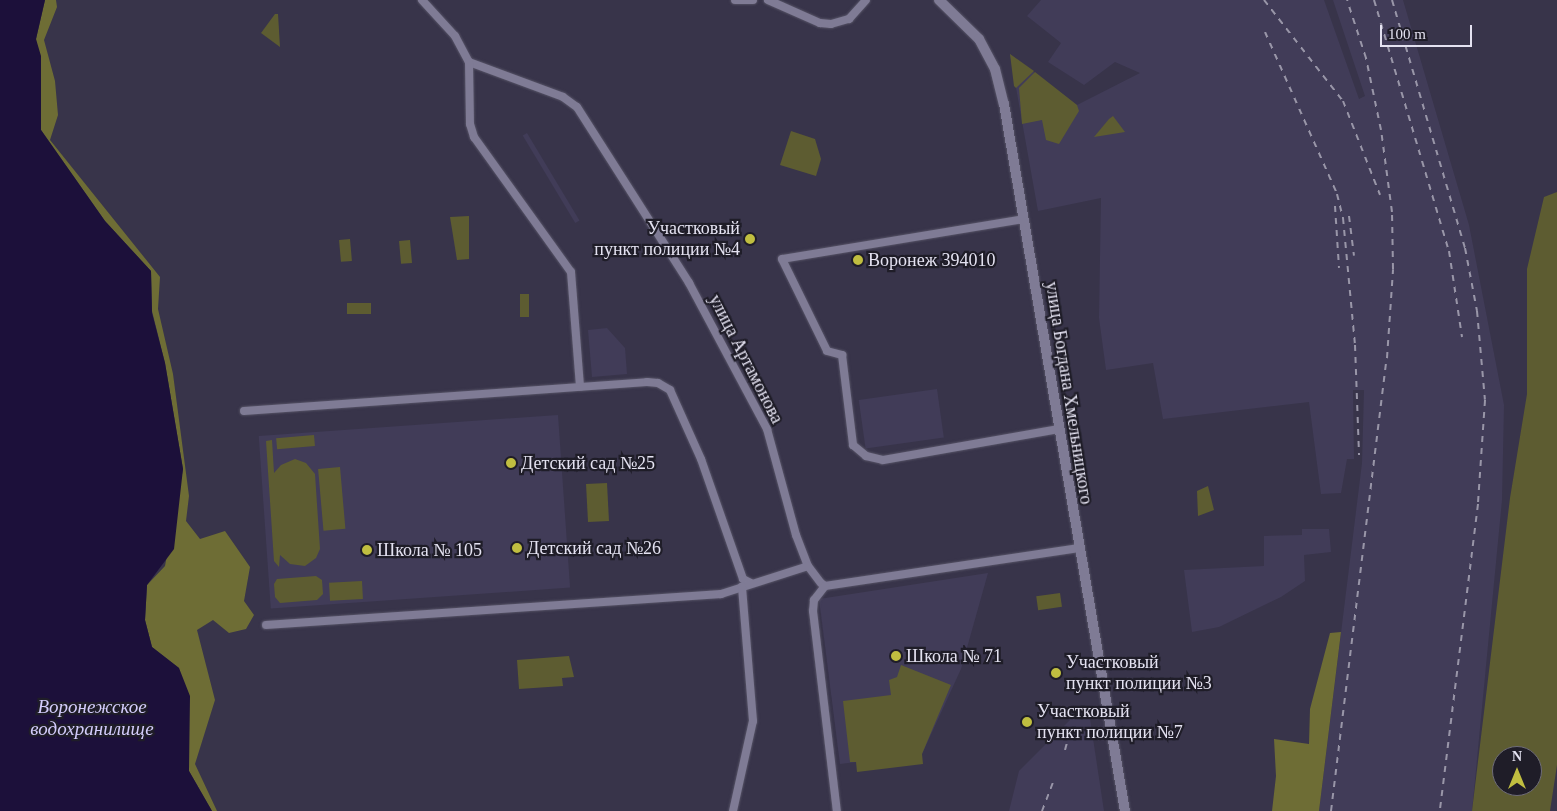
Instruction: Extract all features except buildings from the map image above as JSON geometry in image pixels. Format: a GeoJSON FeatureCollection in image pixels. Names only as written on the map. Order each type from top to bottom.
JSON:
{"type":"FeatureCollection","features":[{"type":"Feature","properties":{"kind":"main road","name":"улица Богдана Хмельницкого"},"geometry":{"type":"LineString","coordinates":[[939,0],[970,27],[995,69],[1004,104],[1078,548],[1125,811]]}},
{"type":"Feature","properties":{"kind":"street"},"geometry":{"type":"LineString","coordinates":[[422,0],[455,36],[469,62],[470,124],[474,137],[571,272],[580,386]]}},
{"type":"Feature","properties":{"kind":"street"},"geometry":{"type":"LineString","coordinates":[[735,0],[753,0]]}},
{"type":"Feature","properties":{"kind":"street"},"geometry":{"type":"LineString","coordinates":[[768,0],[820,23],[830,24],[849,19],[866,0]]}},
{"type":"Feature","properties":{"kind":"street","name":"улица Артамонова"},"geometry":{"type":"LineString","coordinates":[[469,62],[563,97],[577,107],[690,283],[767,429],[796,535],[808,566],[825,586]]}},
{"type":"Feature","properties":{"kind":"street"},"geometry":{"type":"LineString","coordinates":[[1024,220],[782,259],[827,351],[842,355],[853,445],[866,456],[883,460],[1059,429]]}},
{"type":"Feature","properties":{"kind":"street"},"geometry":{"type":"LineString","coordinates":[[244,411],[647,382],[670,390],[701,459],[743,579],[751,583]]}},
{"type":"Feature","properties":{"kind":"street"},"geometry":{"type":"LineString","coordinates":[[838,811],[813,611],[814,600],[825,586],[1078,548]]}},
{"type":"Feature","properties":{"kind":"street"},"geometry":{"type":"LineString","coordinates":[[266,625],[721,594],[808,566]]}},
{"type":"Feature","properties":{"kind":"street"},"geometry":{"type":"LineString","coordinates":[[733,811],[753,721],[742,586]]}},
{"type":"Feature","properties":{"kind":"shaded area"},"geometry":{"type":"Polygon","coordinates":[[[45,0],[56,0],[57,7],[44,40],[55,81],[58,115],[50,140],[160,277],[158,309],[173,374],[189,496],[186,521],[200,539],[225,531],[250,567],[244,601],[254,615],[246,629],[229,633],[213,620],[197,630],[215,700],[195,764],[217,811],[212,811],[189,771],[179,668],[152,647],[145,620],[147,585],[165,566],[183,469],[165,363],[152,311],[151,271],[105,221],[41,130],[36,39],[45,0]]]}},
{"type":"Feature","properties":{"kind":"shaded area"},"geometry":{"type":"Polygon","coordinates":[[[1041,0],[1324,0],[1359,99],[1365,96],[1333,0],[1403,0],[1469,225],[1504,405],[1502,500],[1472,811],[1319,811],[1362,463],[1364,390],[1353,390],[1354,459],[1347,459],[1341,493],[1321,494],[1309,402],[1163,419],[1153,363],[1106,370],[1099,318],[1101,198],[1038,211],[1010,54],[1077,105],[1140,73],[1115,62],[1084,85],[1048,62],[1061,43],[1027,16],[1041,0]]]}},
{"type":"Feature","properties":{"kind":"shaded area"},"geometry":{"type":"Polygon","coordinates":[[[275,14],[278,14],[280,47],[261,33],[275,14]]]}},
{"type":"Feature","properties":{"kind":"shaded area"},"geometry":{"type":"Polygon","coordinates":[[[1010,54],[1034,71],[1016,88],[1014,86],[1010,54]]]}},
{"type":"Feature","properties":{"kind":"shaded area"},"geometry":{"type":"Polygon","coordinates":[[[1035,72],[1077,105],[1079,111],[1059,144],[1046,140],[1042,120],[1022,124],[1019,88],[1035,72]]]}},
{"type":"Feature","properties":{"kind":"shaded area"},"geometry":{"type":"Polygon","coordinates":[[[1113,116],[1125,132],[1094,137],[1109,119],[1113,116]]]}},
{"type":"Feature","properties":{"kind":"shaded area"},"geometry":{"type":"Polygon","coordinates":[[[791,131],[815,139],[821,159],[816,176],[780,165],[791,131]]]}},
{"type":"Feature","properties":{"kind":"shaded area"},"geometry":{"type":"Polygon","coordinates":[[[527,133],[580,220],[575,223],[523,136],[527,133]]]}},
{"type":"Feature","properties":{"kind":"shaded area"},"geometry":{"type":"Polygon","coordinates":[[[1557,192],[1557,765],[1550,811],[1472,811],[1510,498],[1527,394],[1527,269],[1544,197],[1557,192]]]}},
{"type":"Feature","properties":{"kind":"shaded area"},"geometry":{"type":"Polygon","coordinates":[[[469,216],[469,259],[457,260],[450,217],[469,216]]]}},
{"type":"Feature","properties":{"kind":"shaded area"},"geometry":{"type":"Polygon","coordinates":[[[350,239],[352,261],[341,262],[339,240],[350,239]]]}},
{"type":"Feature","properties":{"kind":"shaded area"},"geometry":{"type":"Polygon","coordinates":[[[410,240],[412,263],[401,264],[399,241],[410,240]]]}},
{"type":"Feature","properties":{"kind":"shaded area"},"geometry":{"type":"Polygon","coordinates":[[[520,294],[529,294],[529,317],[520,317],[520,294]]]}},
{"type":"Feature","properties":{"kind":"shaded area"},"geometry":{"type":"Polygon","coordinates":[[[347,303],[371,303],[371,314],[347,314],[347,303]]]}},
{"type":"Feature","properties":{"kind":"shaded area"},"geometry":{"type":"Polygon","coordinates":[[[607,328],[625,348],[627,374],[592,377],[588,330],[607,328]]]}},
{"type":"Feature","properties":{"kind":"shaded area"},"geometry":{"type":"Polygon","coordinates":[[[937,389],[944,438],[866,449],[859,400],[937,389]]]}},
{"type":"Feature","properties":{"kind":"shaded area","name":"Школа № 105"},"geometry":{"type":"Polygon","coordinates":[[[558,415],[570,588],[271,609],[259,436],[558,415]]]}},
{"type":"Feature","properties":{"kind":"shaded area"},"geometry":{"type":"Polygon","coordinates":[[[314,435],[315,446],[277,449],[276,438],[314,435]]]}},
{"type":"Feature","properties":{"kind":"shaded area"},"geometry":{"type":"Polygon","coordinates":[[[272,440],[274,473],[281,465],[295,459],[306,463],[315,474],[320,549],[316,558],[305,566],[290,564],[280,555],[279,567],[274,561],[266,441],[272,440]]]}},
{"type":"Feature","properties":{"kind":"shaded area"},"geometry":{"type":"Polygon","coordinates":[[[340,467],[345,529],[323,531],[318,469],[340,467]]]}},
{"type":"Feature","properties":{"kind":"shaded area"},"geometry":{"type":"Polygon","coordinates":[[[607,483],[609,521],[588,522],[586,484],[607,483]]]}},
{"type":"Feature","properties":{"kind":"shaded area"},"geometry":{"type":"Polygon","coordinates":[[[1208,486],[1214,510],[1198,516],[1197,491],[1208,486]]]}},
{"type":"Feature","properties":{"kind":"shaded area"},"geometry":{"type":"Polygon","coordinates":[[[1302,529],[1329,529],[1331,552],[1304,555],[1305,581],[1281,597],[1219,627],[1192,632],[1184,570],[1264,566],[1264,536],[1302,535],[1302,529]]]}},
{"type":"Feature","properties":{"kind":"shaded area","name":"Школа № 71"},"geometry":{"type":"Polygon","coordinates":[[[988,573],[961,669],[922,754],[840,764],[819,599],[988,573]]]}},
{"type":"Feature","properties":{"kind":"shaded area"},"geometry":{"type":"Polygon","coordinates":[[[316,576],[322,580],[323,594],[317,600],[280,603],[275,597],[274,584],[277,579],[316,576]]]}},
{"type":"Feature","properties":{"kind":"shaded area"},"geometry":{"type":"Polygon","coordinates":[[[362,581],[363,599],[330,601],[329,583],[362,581]]]}},
{"type":"Feature","properties":{"kind":"shaded area"},"geometry":{"type":"Polygon","coordinates":[[[1060,593],[1062,607],[1038,610],[1036,596],[1060,593]]]}},
{"type":"Feature","properties":{"kind":"shaded area"},"geometry":{"type":"Polygon","coordinates":[[[1341,632],[1319,811],[1272,811],[1276,776],[1274,739],[1309,744],[1310,709],[1330,633],[1341,632]]]}},
{"type":"Feature","properties":{"kind":"shaded area"},"geometry":{"type":"Polygon","coordinates":[[[569,656],[574,677],[562,678],[563,686],[519,689],[517,660],[569,656]]]}},
{"type":"Feature","properties":{"kind":"shaded area"},"geometry":{"type":"Polygon","coordinates":[[[901,665],[951,685],[922,754],[923,764],[857,772],[856,762],[850,762],[843,701],[891,695],[889,680],[897,677],[901,665]]]}},
{"type":"Feature","properties":{"kind":"shaded area"},"geometry":{"type":"Polygon","coordinates":[[[1084,706],[1089,712],[1104,811],[1009,811],[1019,771],[1084,706]]]}},
{"type":"Feature","properties":{"kind":"water","name":"Воронежское водохранилище"},"geometry":{"type":"Polygon","coordinates":[[[0,0],[45,0],[36,39],[41,56],[41,130],[105,221],[151,271],[152,313],[165,363],[183,469],[174,549],[147,585],[145,620],[152,647],[179,668],[190,696],[189,771],[212,811],[0,811],[0,0]]]}},
{"type":"Feature","properties":{"kind":"railway"},"geometry":{"type":"LineString","coordinates":[[1264,0],[1343,101],[1380,195]]}},
{"type":"Feature","properties":{"kind":"railway"},"geometry":{"type":"LineString","coordinates":[[1331,811],[1387,358],[1393,269],[1392,212],[1381,130],[1366,58],[1347,0]]}},
{"type":"Feature","properties":{"kind":"railway"},"geometry":{"type":"LineString","coordinates":[[1374,0],[1449,251],[1462,337]]}},
{"type":"Feature","properties":{"kind":"railway"},"geometry":{"type":"LineString","coordinates":[[1392,0],[1465,248],[1477,311],[1485,400],[1478,504],[1440,811]]}},
{"type":"Feature","properties":{"kind":"railway"},"geometry":{"type":"LineString","coordinates":[[1265,32],[1337,194],[1343,218],[1355,345],[1359,455]]}},
{"type":"Feature","properties":{"kind":"railway"},"geometry":{"type":"LineString","coordinates":[[1335,206],[1339,268]]}},
{"type":"Feature","properties":{"kind":"railway"},"geometry":{"type":"LineString","coordinates":[[1349,216],[1354,256]]}},
{"type":"Feature","properties":{"kind":"railway"},"geometry":{"type":"LineString","coordinates":[[1065,750],[1070,731]]}},
{"type":"Feature","properties":{"kind":"railway"},"geometry":{"type":"LineString","coordinates":[[1042,811],[1053,783]]}},
{"type":"Feature","properties":{"kind":"place","name":"Участковый пункт полиции №4"},"geometry":{"type":"Point","coordinates":[750,239]}},
{"type":"Feature","properties":{"kind":"place","name":"Воронеж 394010"},"geometry":{"type":"Point","coordinates":[858,260]}},
{"type":"Feature","properties":{"kind":"place","name":"Детский сад №25"},"geometry":{"type":"Point","coordinates":[511,463]}},
{"type":"Feature","properties":{"kind":"place","name":"Детский сад №26"},"geometry":{"type":"Point","coordinates":[517,548]}},
{"type":"Feature","properties":{"kind":"place","name":"Школа № 105"},"geometry":{"type":"Point","coordinates":[367,550]}},
{"type":"Feature","properties":{"kind":"place","name":"Школа № 71"},"geometry":{"type":"Point","coordinates":[896,656]}},
{"type":"Feature","properties":{"kind":"place","name":"Участковый пункт полиции №3"},"geometry":{"type":"Point","coordinates":[1056,673]}},
{"type":"Feature","properties":{"kind":"place","name":"Участковый пункт полиции №7"},"geometry":{"type":"Point","coordinates":[1027,722]}}]}
